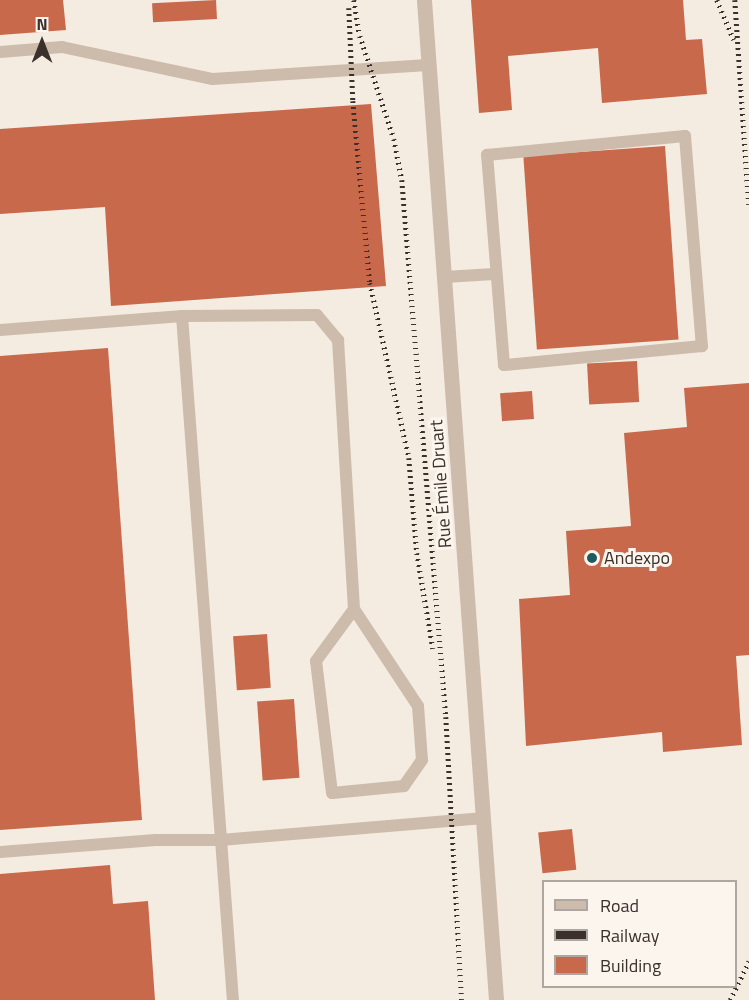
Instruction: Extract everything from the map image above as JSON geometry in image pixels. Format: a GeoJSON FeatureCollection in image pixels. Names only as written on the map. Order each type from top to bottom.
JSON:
{"type":"FeatureCollection","features":[{"type":"Feature","properties":{"kind":"street","name":"Rue Émile Druart"},"geometry":{"type":"LineString","coordinates":[[424,0],[496,1000]]}},
{"type":"Feature","properties":{"kind":"lane"},"geometry":{"type":"LineString","coordinates":[[0,52],[62,47],[212,79],[428,66]]}},
{"type":"Feature","properties":{"kind":"lane"},"geometry":{"type":"LineString","coordinates":[[685,136],[702,346],[504,365],[494,274],[487,155],[685,136]]}},
{"type":"Feature","properties":{"kind":"lane"},"geometry":{"type":"LineString","coordinates":[[445,277],[494,274]]}},
{"type":"Feature","properties":{"kind":"lane"},"geometry":{"type":"LineString","coordinates":[[0,330],[182,316],[317,315],[338,340],[354,609],[418,706],[422,760],[404,786],[332,793],[316,661],[354,609]]}},
{"type":"Feature","properties":{"kind":"lane"},"geometry":{"type":"LineString","coordinates":[[182,316],[233,1000]]}},
{"type":"Feature","properties":{"kind":"lane"},"geometry":{"type":"LineString","coordinates":[[0,852],[156,840],[221,840],[484,818]]}},
{"type":"Feature","properties":{"kind":"building"},"geometry":{"type":"Polygon","coordinates":[[[0,0],[63,0],[66,30],[0,35],[0,0]]]}},
{"type":"Feature","properties":{"kind":"building"},"geometry":{"type":"Polygon","coordinates":[[[216,0],[217,19],[153,22],[152,3],[216,0]]]}},
{"type":"Feature","properties":{"kind":"building"},"geometry":{"type":"Polygon","coordinates":[[[471,0],[683,0],[686,40],[702,39],[707,94],[602,103],[598,48],[508,56],[512,110],[479,113],[471,0]]]}},
{"type":"Feature","properties":{"kind":"building"},"geometry":{"type":"Polygon","coordinates":[[[371,104],[386,286],[111,306],[105,207],[0,214],[0,129],[371,104]]]}},
{"type":"Feature","properties":{"kind":"building"},"geometry":{"type":"Polygon","coordinates":[[[665,146],[679,340],[537,349],[523,156],[665,146]]]}},
{"type":"Feature","properties":{"kind":"building"},"geometry":{"type":"Polygon","coordinates":[[[108,348],[142,820],[0,830],[0,356],[108,348]]]}},
{"type":"Feature","properties":{"kind":"building"},"geometry":{"type":"Polygon","coordinates":[[[637,361],[639,402],[589,405],[587,364],[637,361]]]}},
{"type":"Feature","properties":{"kind":"building"},"geometry":{"type":"Polygon","coordinates":[[[749,383],[749,655],[736,656],[742,745],[663,752],[662,732],[526,746],[519,599],[570,595],[566,531],[631,526],[624,433],[687,427],[684,388],[749,383]]]}},
{"type":"Feature","properties":{"kind":"building"},"geometry":{"type":"Polygon","coordinates":[[[532,391],[534,419],[502,421],[500,393],[532,391]]]}},
{"type":"Feature","properties":{"kind":"building"},"geometry":{"type":"Polygon","coordinates":[[[267,634],[271,688],[237,690],[233,636],[267,634]]]}},
{"type":"Feature","properties":{"kind":"building"},"geometry":{"type":"Polygon","coordinates":[[[294,699],[300,778],[263,780],[257,702],[294,699]]]}},
{"type":"Feature","properties":{"kind":"building"},"geometry":{"type":"Polygon","coordinates":[[[572,829],[576,870],[542,873],[538,833],[572,829]]]}},
{"type":"Feature","properties":{"kind":"building"},"geometry":{"type":"Polygon","coordinates":[[[110,865],[113,904],[148,901],[155,1000],[0,1000],[0,874],[110,865]]]}},
{"type":"Feature","properties":{"kind":"railway"},"geometry":{"type":"LineString","coordinates":[[354,0],[360,36],[394,139],[402,180],[446,717],[462,1000]]}},
{"type":"Feature","properties":{"kind":"railway"},"geometry":{"type":"LineString","coordinates":[[717,0],[734,40]]}},
{"type":"Feature","properties":{"kind":"railway"},"geometry":{"type":"LineString","coordinates":[[735,0],[749,205]]}},
{"type":"Feature","properties":{"kind":"railway"},"geometry":{"type":"LineString","coordinates":[[349,8],[353,101],[370,283],[409,458],[417,553],[433,649]]}},
{"type":"Feature","properties":{"kind":"railway"},"geometry":{"type":"LineString","coordinates":[[737,986],[749,961]]}},
{"type":"Feature","properties":{"kind":"railway"},"geometry":{"type":"LineString","coordinates":[[730,1000],[736,988]]}},
{"type":"Feature","properties":{"kind":"place","name":"Andexpo"},"geometry":{"type":"Point","coordinates":[592,558]}}]}
